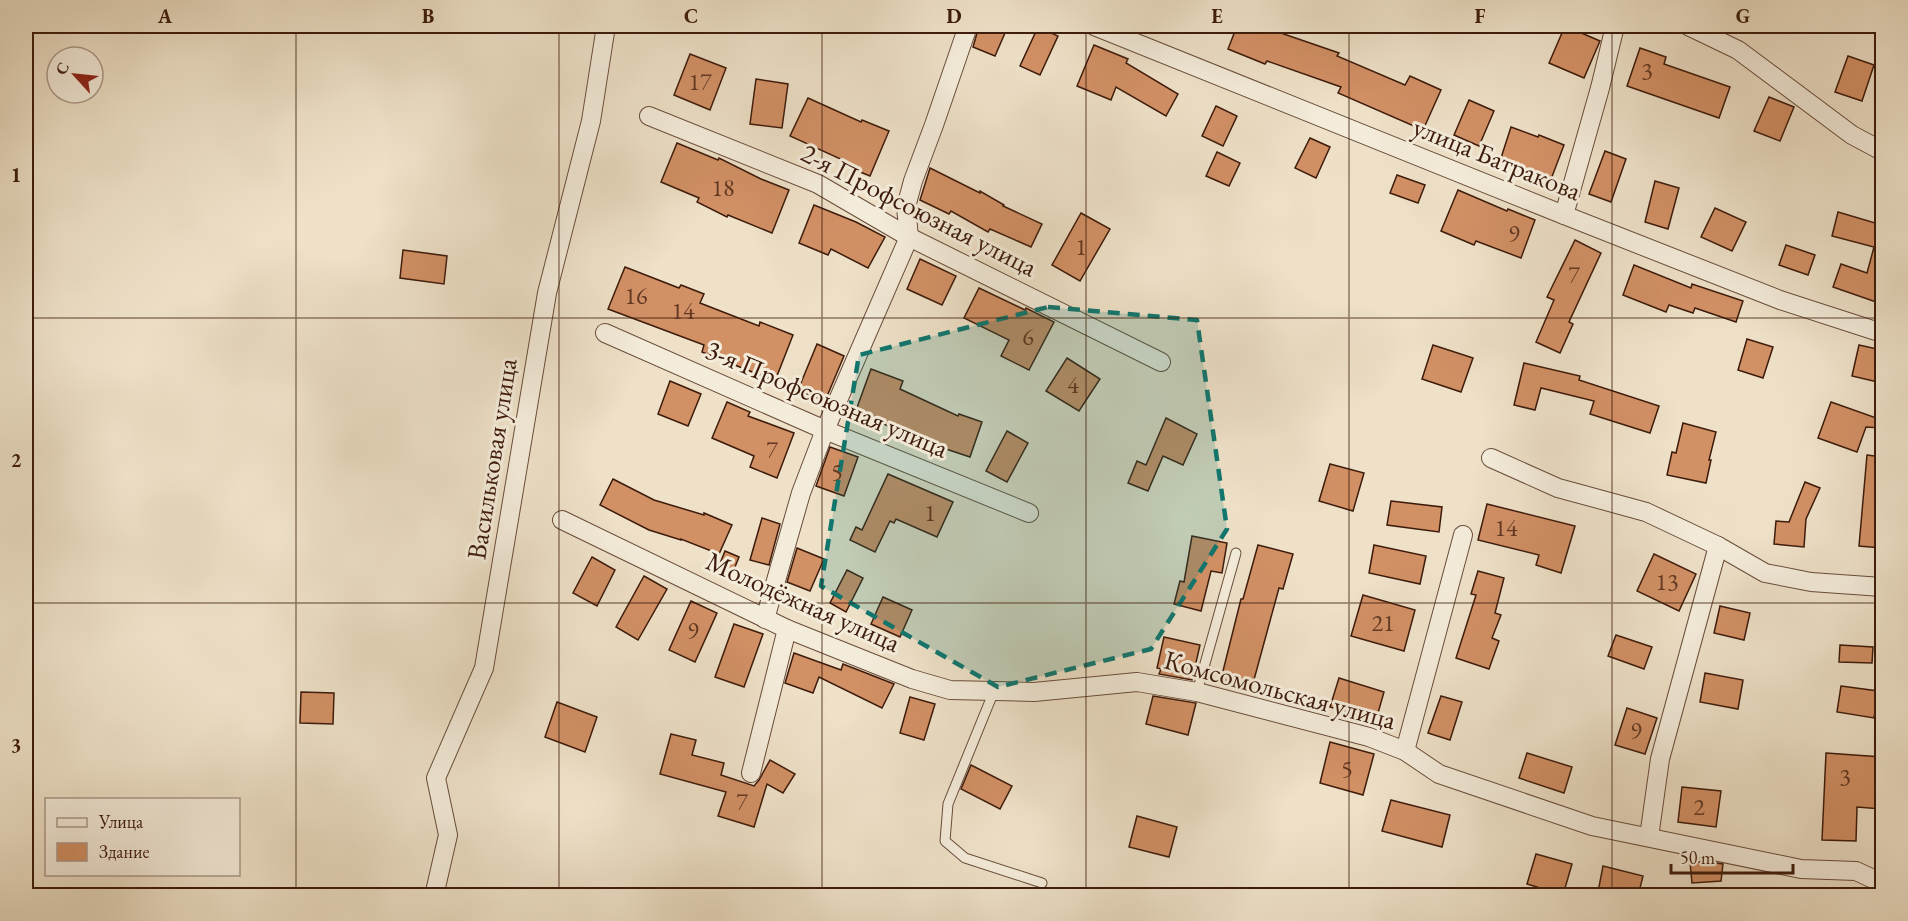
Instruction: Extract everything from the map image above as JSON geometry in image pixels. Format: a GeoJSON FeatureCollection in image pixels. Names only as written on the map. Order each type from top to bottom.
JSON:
{"type":"FeatureCollection","features":[{"type":"Feature","properties":{"kind":"street","name":"Васильковая улица"},"geometry":{"type":"LineString","coordinates":[[434,896],[448,835],[436,778],[484,668],[547,293],[591,121],[606,26]]}},
{"type":"Feature","properties":{"kind":"street"},"geometry":{"type":"LineString","coordinates":[[765,619],[801,493],[825,430],[909,237],[906,207],[913,181],[968,26]]}},
{"type":"Feature","properties":{"kind":"street","name":"улица Батракова"},"geometry":{"type":"LineString","coordinates":[[1095,26],[1564,216],[1780,300],[1882,333]]}},
{"type":"Feature","properties":{"kind":"street"},"geometry":{"type":"LineString","coordinates":[[1564,216],[1615,26]]}},
{"type":"Feature","properties":{"kind":"street"},"geometry":{"type":"LineString","coordinates":[[1688,26],[1738,50],[1852,135],[1882,151]]}},
{"type":"Feature","properties":{"kind":"street","name":"2-я Профсоюзная улица"},"geometry":{"type":"LineString","coordinates":[[649,116],[818,184],[909,237],[1161,362]]}},
{"type":"Feature","properties":{"kind":"street","name":"3-я Профсоюзная улица"},"geometry":{"type":"LineString","coordinates":[[605,333],[825,430],[1029,513]]}},
{"type":"Feature","properties":{"kind":"street"},"geometry":{"type":"LineString","coordinates":[[1491,458],[1558,488],[1646,512],[1718,546],[1765,573],[1811,582],[1882,587]]}},
{"type":"Feature","properties":{"kind":"street","name":"Молодёжная улица"},"geometry":{"type":"LineString","coordinates":[[562,520],[787,629],[912,679],[950,690],[1034,692]]}},
{"type":"Feature","properties":{"kind":"street","name":"Комсомольская улица"},"geometry":{"type":"LineString","coordinates":[[1405,751],[1463,535]]}},
{"type":"Feature","properties":{"kind":"street"},"geometry":{"type":"LineString","coordinates":[[1649,837],[1660,759],[1718,546]]}},
{"type":"Feature","properties":{"kind":"street"},"geometry":{"type":"LineString","coordinates":[[751,773],[787,629]]}},
{"type":"Feature","properties":{"kind":"street","name":"Комсомольская улица"},"geometry":{"type":"LineString","coordinates":[[1034,692],[1137,682],[1197,692],[1369,737],[1405,751],[1439,774],[1592,826],[1800,869],[1856,871],[1882,883]]}},
{"type":"Feature","properties":{"kind":"lane"},"geometry":{"type":"LineString","coordinates":[[1197,692],[1236,554]]}},
{"type":"Feature","properties":{"kind":"lane"},"geometry":{"type":"LineString","coordinates":[[994,691],[948,804],[945,841],[965,858],[1042,883]]}},
{"type":"Feature","properties":{"kind":"highlighted area"},"geometry":{"type":"Polygon","coordinates":[[[1048,307],[1197,320],[1227,529],[1151,649],[998,687],[821,586],[859,355],[1048,307]]]}},
{"type":"Feature","properties":{"kind":"building"},"geometry":{"type":"Polygon","coordinates":[[[979,26],[1008,26],[995,56],[973,47],[979,26]]]}},
{"type":"Feature","properties":{"kind":"building"},"geometry":{"type":"Polygon","coordinates":[[[1237,26],[1280,26],[1278,32],[1339,53],[1337,56],[1405,85],[1410,76],[1441,90],[1423,130],[1338,93],[1341,87],[1267,61],[1265,64],[1228,49],[1237,26]]]}},
{"type":"Feature","properties":{"kind":"building"},"geometry":{"type":"Polygon","coordinates":[[[1565,26],[1600,41],[1584,78],[1549,63],[1565,26]]]}},
{"type":"Feature","properties":{"kind":"building"},"geometry":{"type":"Polygon","coordinates":[[[1038,27],[1058,36],[1040,75],[1020,66],[1038,27]]]}},
{"type":"Feature","properties":{"kind":"building"},"geometry":{"type":"Polygon","coordinates":[[[1094,45],[1128,59],[1126,63],[1178,94],[1166,116],[1116,87],[1111,100],[1077,86],[1094,45]]]}},
{"type":"Feature","properties":{"kind":"building"},"geometry":{"type":"Polygon","coordinates":[[[1640,48],[1666,57],[1664,64],[1730,87],[1719,118],[1627,86],[1640,48]]]}},
{"type":"Feature","properties":{"kind":"building"},"geometry":{"type":"Polygon","coordinates":[[[690,54],[726,68],[710,110],[674,95],[690,54]]]}},
{"type":"Feature","properties":{"kind":"building"},"geometry":{"type":"Polygon","coordinates":[[[1848,56],[1874,65],[1862,101],[1835,92],[1848,56]]]}},
{"type":"Feature","properties":{"kind":"building"},"geometry":{"type":"Polygon","coordinates":[[[756,79],[788,84],[782,128],[750,124],[756,79]]]}},
{"type":"Feature","properties":{"kind":"building"},"geometry":{"type":"Polygon","coordinates":[[[1769,97],[1794,107],[1780,141],[1754,131],[1769,97]]]}},
{"type":"Feature","properties":{"kind":"building"},"geometry":{"type":"Polygon","coordinates":[[[808,98],[861,122],[862,120],[889,131],[870,176],[843,165],[845,161],[790,136],[808,98]]]}},
{"type":"Feature","properties":{"kind":"building"},"geometry":{"type":"Polygon","coordinates":[[[1469,100],[1494,111],[1479,146],[1454,135],[1469,100]]]}},
{"type":"Feature","properties":{"kind":"building"},"geometry":{"type":"Polygon","coordinates":[[[1216,106],[1237,116],[1223,146],[1202,136],[1216,106]]]}},
{"type":"Feature","properties":{"kind":"building"},"geometry":{"type":"Polygon","coordinates":[[[1511,127],[1564,145],[1550,182],[1499,164],[1511,127]]]}},
{"type":"Feature","properties":{"kind":"building"},"geometry":{"type":"Polygon","coordinates":[[[1310,138],[1330,147],[1316,178],[1295,168],[1310,138]]]}},
{"type":"Feature","properties":{"kind":"building"},"geometry":{"type":"Polygon","coordinates":[[[677,143],[718,160],[719,158],[789,190],[772,233],[728,215],[727,217],[697,202],[699,198],[661,182],[677,143]]]}},
{"type":"Feature","properties":{"kind":"building"},"geometry":{"type":"Polygon","coordinates":[[[1605,151],[1626,159],[1611,202],[1589,194],[1605,151]]]}},
{"type":"Feature","properties":{"kind":"building"},"geometry":{"type":"Polygon","coordinates":[[[1217,152],[1240,163],[1229,186],[1206,176],[1217,152]]]}},
{"type":"Feature","properties":{"kind":"building"},"geometry":{"type":"Polygon","coordinates":[[[930,168],[1042,224],[1031,247],[990,229],[988,232],[951,211],[949,214],[920,200],[930,168]]]}},
{"type":"Feature","properties":{"kind":"building"},"geometry":{"type":"Polygon","coordinates":[[[1397,175],[1425,185],[1418,203],[1390,193],[1397,175]]]}},
{"type":"Feature","properties":{"kind":"building"},"geometry":{"type":"Polygon","coordinates":[[[1655,181],[1679,188],[1668,229],[1645,222],[1655,181]]]}},
{"type":"Feature","properties":{"kind":"building"},"geometry":{"type":"Polygon","coordinates":[[[1458,190],[1535,220],[1521,258],[1476,241],[1474,245],[1441,231],[1458,190]]]}},
{"type":"Feature","properties":{"kind":"building"},"geometry":{"type":"Polygon","coordinates":[[[814,205],[885,237],[868,268],[831,249],[828,255],[799,243],[814,205]]]}},
{"type":"Feature","properties":{"kind":"building"},"geometry":{"type":"Polygon","coordinates":[[[1715,208],[1746,222],[1732,251],[1701,237],[1715,208]]]}},
{"type":"Feature","properties":{"kind":"building"},"geometry":{"type":"Polygon","coordinates":[[[1838,212],[1882,225],[1882,293],[1879,303],[1833,287],[1841,264],[1867,273],[1874,247],[1832,236],[1838,212]]]}},
{"type":"Feature","properties":{"kind":"building"},"geometry":{"type":"Polygon","coordinates":[[[1081,213],[1110,229],[1080,281],[1052,265],[1081,213]]]}},
{"type":"Feature","properties":{"kind":"building"},"geometry":{"type":"Polygon","coordinates":[[[1575,240],[1601,253],[1569,322],[1573,324],[1560,353],[1536,342],[1554,300],[1547,297],[1575,240]]]}},
{"type":"Feature","properties":{"kind":"building"},"geometry":{"type":"Polygon","coordinates":[[[1786,245],[1815,255],[1808,275],[1779,265],[1786,245]]]}},
{"type":"Feature","properties":{"kind":"building"},"geometry":{"type":"Polygon","coordinates":[[[403,250],[447,256],[444,284],[400,278],[403,250]]]}},
{"type":"Feature","properties":{"kind":"building"},"geometry":{"type":"Polygon","coordinates":[[[920,259],[956,276],[942,305],[907,289],[920,259]]]}},
{"type":"Feature","properties":{"kind":"building"},"geometry":{"type":"Polygon","coordinates":[[[1634,265],[1691,288],[1692,284],[1743,301],[1736,322],[1695,308],[1693,313],[1669,305],[1666,312],[1623,295],[1634,265]]]}},
{"type":"Feature","properties":{"kind":"building"},"geometry":{"type":"Polygon","coordinates":[[[625,267],[679,288],[681,285],[704,294],[700,303],[759,326],[760,322],[793,335],[775,381],[702,352],[704,345],[608,309],[625,267]]]}},
{"type":"Feature","properties":{"kind":"building"},"geometry":{"type":"Polygon","coordinates":[[[979,288],[1054,322],[1029,370],[1001,356],[1009,340],[964,318],[979,288]]]}},
{"type":"Feature","properties":{"kind":"building"},"geometry":{"type":"Polygon","coordinates":[[[1747,339],[1773,347],[1763,378],[1738,370],[1747,339]]]}},
{"type":"Feature","properties":{"kind":"building"},"geometry":{"type":"Polygon","coordinates":[[[817,344],[844,356],[825,401],[798,390],[817,344]]]}},
{"type":"Feature","properties":{"kind":"building"},"geometry":{"type":"Polygon","coordinates":[[[1433,345],[1473,358],[1461,392],[1422,379],[1433,345]]]}},
{"type":"Feature","properties":{"kind":"building"},"geometry":{"type":"Polygon","coordinates":[[[1859,345],[1882,350],[1882,383],[1852,376],[1859,345]]]}},
{"type":"Feature","properties":{"kind":"building"},"geometry":{"type":"Polygon","coordinates":[[[1067,358],[1100,379],[1079,411],[1046,391],[1067,358]]]}},
{"type":"Feature","properties":{"kind":"building"},"geometry":{"type":"Polygon","coordinates":[[[1524,363],[1580,376],[1579,380],[1659,406],[1650,433],[1590,414],[1594,401],[1541,388],[1535,410],[1514,405],[1524,363]]]}},
{"type":"Feature","properties":{"kind":"building"},"geometry":{"type":"Polygon","coordinates":[[[871,369],[903,381],[900,389],[958,416],[959,414],[982,422],[970,457],[925,442],[855,413],[871,369]]]}},
{"type":"Feature","properties":{"kind":"building"},"geometry":{"type":"Polygon","coordinates":[[[670,381],[701,394],[688,426],[658,414],[670,381]]]}},
{"type":"Feature","properties":{"kind":"building"},"geometry":{"type":"Polygon","coordinates":[[[727,402],[750,412],[748,416],[794,433],[777,478],[750,467],[754,456],[712,438],[727,402]]]}},
{"type":"Feature","properties":{"kind":"building"},"geometry":{"type":"Polygon","coordinates":[[[1831,402],[1882,420],[1882,428],[1866,427],[1857,452],[1818,438],[1831,402]]]}},
{"type":"Feature","properties":{"kind":"building"},"geometry":{"type":"Polygon","coordinates":[[[1166,418],[1197,434],[1183,465],[1163,456],[1148,491],[1128,483],[1137,461],[1146,465],[1166,418]]]}},
{"type":"Feature","properties":{"kind":"building"},"geometry":{"type":"Polygon","coordinates":[[[1683,423],[1716,432],[1706,483],[1667,475],[1672,452],[1676,453],[1683,423]]]}},
{"type":"Feature","properties":{"kind":"building"},"geometry":{"type":"Polygon","coordinates":[[[1007,431],[1028,443],[1007,482],[986,471],[1007,431]]]}},
{"type":"Feature","properties":{"kind":"building"},"geometry":{"type":"Polygon","coordinates":[[[830,447],[858,457],[844,496],[816,486],[830,447]]]}},
{"type":"Feature","properties":{"kind":"building"},"geometry":{"type":"Polygon","coordinates":[[[1867,455],[1882,457],[1882,548],[1859,546],[1867,455]]]}},
{"type":"Feature","properties":{"kind":"building"},"geometry":{"type":"Polygon","coordinates":[[[1330,464],[1364,473],[1353,511],[1319,501],[1330,464]]]}},
{"type":"Feature","properties":{"kind":"building"},"geometry":{"type":"Polygon","coordinates":[[[888,474],[953,502],[937,537],[896,519],[894,523],[890,521],[875,552],[850,540],[856,527],[862,530],[888,474]]]}},
{"type":"Feature","properties":{"kind":"building"},"geometry":{"type":"Polygon","coordinates":[[[613,479],[654,500],[704,515],[704,513],[732,525],[719,554],[681,539],[649,530],[600,505],[613,479]]]}},
{"type":"Feature","properties":{"kind":"building"},"geometry":{"type":"Polygon","coordinates":[[[1805,482],[1820,488],[1806,519],[1804,547],[1774,544],[1776,521],[1789,522],[1805,482]]]}},
{"type":"Feature","properties":{"kind":"building"},"geometry":{"type":"Polygon","coordinates":[[[1391,501],[1442,507],[1439,532],[1387,525],[1391,501]]]}},
{"type":"Feature","properties":{"kind":"building"},"geometry":{"type":"Polygon","coordinates":[[[1487,504],[1575,526],[1561,573],[1536,565],[1539,555],[1478,540],[1487,504]]]}},
{"type":"Feature","properties":{"kind":"building"},"geometry":{"type":"Polygon","coordinates":[[[762,518],[780,524],[769,565],[750,560],[762,518]]]}},
{"type":"Feature","properties":{"kind":"building"},"geometry":{"type":"Polygon","coordinates":[[[1192,536],[1227,543],[1222,573],[1211,571],[1201,611],[1174,604],[1180,581],[1184,582],[1192,536]]]}},
{"type":"Feature","properties":{"kind":"building"},"geometry":{"type":"Polygon","coordinates":[[[1258,545],[1293,554],[1283,589],[1279,588],[1252,687],[1221,679],[1241,599],[1243,599],[1258,545]]]}},
{"type":"Feature","properties":{"kind":"building"},"geometry":{"type":"Polygon","coordinates":[[[1374,545],[1426,556],[1420,584],[1369,573],[1374,545]]]}},
{"type":"Feature","properties":{"kind":"building"},"geometry":{"type":"Polygon","coordinates":[[[797,548],[824,559],[810,591],[787,582],[797,548]]]}},
{"type":"Feature","properties":{"kind":"building"},"geometry":{"type":"Polygon","coordinates":[[[725,551],[739,557],[731,577],[717,571],[725,551]]]}},
{"type":"Feature","properties":{"kind":"building"},"geometry":{"type":"Polygon","coordinates":[[[1654,554],[1696,574],[1679,611],[1637,591],[1654,554]]]}},
{"type":"Feature","properties":{"kind":"building"},"geometry":{"type":"Polygon","coordinates":[[[592,557],[615,570],[597,606],[573,593],[592,557]]]}},
{"type":"Feature","properties":{"kind":"building"},"geometry":{"type":"Polygon","coordinates":[[[847,570],[863,578],[846,612],[830,603],[847,570]]]}},
{"type":"Feature","properties":{"kind":"building"},"geometry":{"type":"Polygon","coordinates":[[[1478,571],[1504,578],[1495,613],[1501,615],[1492,638],[1499,641],[1489,669],[1456,658],[1476,595],[1471,594],[1478,571]]]}},
{"type":"Feature","properties":{"kind":"building"},"geometry":{"type":"Polygon","coordinates":[[[644,576],[667,589],[638,640],[616,627],[644,576]]]}},
{"type":"Feature","properties":{"kind":"building"},"geometry":{"type":"Polygon","coordinates":[[[1363,595],[1415,610],[1404,651],[1351,636],[1363,595]]]}},
{"type":"Feature","properties":{"kind":"building"},"geometry":{"type":"Polygon","coordinates":[[[883,597],[912,610],[900,637],[871,624],[883,597]]]}},
{"type":"Feature","properties":{"kind":"building"},"geometry":{"type":"Polygon","coordinates":[[[691,601],[717,613],[695,662],[669,650],[691,601]]]}},
{"type":"Feature","properties":{"kind":"building"},"geometry":{"type":"Polygon","coordinates":[[[1720,606],[1750,613],[1744,640],[1714,633],[1720,606]]]}},
{"type":"Feature","properties":{"kind":"building"},"geometry":{"type":"Polygon","coordinates":[[[734,624],[763,634],[744,687],[715,677],[734,624]]]}},
{"type":"Feature","properties":{"kind":"building"},"geometry":{"type":"Polygon","coordinates":[[[1616,635],[1652,647],[1644,669],[1608,656],[1616,635]]]}},
{"type":"Feature","properties":{"kind":"building"},"geometry":{"type":"Polygon","coordinates":[[[1164,637],[1200,645],[1192,680],[1159,674],[1161,669],[1157,668],[1164,637]]]}},
{"type":"Feature","properties":{"kind":"building"},"geometry":{"type":"Polygon","coordinates":[[[1840,645],[1873,647],[1872,663],[1839,662],[1840,645]]]}},
{"type":"Feature","properties":{"kind":"building"},"geometry":{"type":"Polygon","coordinates":[[[794,653],[841,670],[843,664],[894,684],[882,708],[819,677],[813,693],[785,683],[794,653]]]}},
{"type":"Feature","properties":{"kind":"building"},"geometry":{"type":"Polygon","coordinates":[[[1705,673],[1743,680],[1738,709],[1700,702],[1705,673]]]}},
{"type":"Feature","properties":{"kind":"building"},"geometry":{"type":"Polygon","coordinates":[[[1339,678],[1384,692],[1376,720],[1330,707],[1339,678]]]}},
{"type":"Feature","properties":{"kind":"building"},"geometry":{"type":"Polygon","coordinates":[[[1841,686],[1878,691],[1874,718],[1837,712],[1841,686]]]}},
{"type":"Feature","properties":{"kind":"building"},"geometry":{"type":"Polygon","coordinates":[[[301,692],[334,693],[333,724],[300,723],[301,692]]]}},
{"type":"Feature","properties":{"kind":"building"},"geometry":{"type":"Polygon","coordinates":[[[1153,696],[1196,703],[1188,735],[1146,724],[1153,696]]]}},
{"type":"Feature","properties":{"kind":"building"},"geometry":{"type":"Polygon","coordinates":[[[1441,696],[1462,702],[1450,740],[1428,733],[1441,696]]]}},
{"type":"Feature","properties":{"kind":"building"},"geometry":{"type":"Polygon","coordinates":[[[910,697],[935,704],[924,740],[900,733],[910,697]]]}},
{"type":"Feature","properties":{"kind":"building"},"geometry":{"type":"Polygon","coordinates":[[[557,702],[597,717],[585,752],[545,737],[557,702]]]}},
{"type":"Feature","properties":{"kind":"building"},"geometry":{"type":"Polygon","coordinates":[[[1627,708],[1657,718],[1645,754],[1615,745],[1627,708]]]}},
{"type":"Feature","properties":{"kind":"building"},"geometry":{"type":"Polygon","coordinates":[[[671,734],[696,740],[692,755],[724,763],[721,775],[754,786],[770,760],[795,774],[783,793],[767,784],[754,827],[718,816],[726,792],[660,774],[671,734]]]}},
{"type":"Feature","properties":{"kind":"building"},"geometry":{"type":"Polygon","coordinates":[[[1330,742],[1374,754],[1363,795],[1320,783],[1330,742]]]}},
{"type":"Feature","properties":{"kind":"building"},"geometry":{"type":"Polygon","coordinates":[[[1527,753],[1572,767],[1564,793],[1519,778],[1527,753]]]}},
{"type":"Feature","properties":{"kind":"building"},"geometry":{"type":"Polygon","coordinates":[[[1826,753],[1882,757],[1882,809],[1857,807],[1856,841],[1822,840],[1826,753]]]}},
{"type":"Feature","properties":{"kind":"building"},"geometry":{"type":"Polygon","coordinates":[[[971,765],[1012,786],[1000,809],[961,789],[971,765]]]}},
{"type":"Feature","properties":{"kind":"building"},"geometry":{"type":"Polygon","coordinates":[[[1682,787],[1721,791],[1716,827],[1678,822],[1682,787]]]}},
{"type":"Feature","properties":{"kind":"building"},"geometry":{"type":"Polygon","coordinates":[[[1391,800],[1450,815],[1442,847],[1382,831],[1391,800]]]}},
{"type":"Feature","properties":{"kind":"building"},"geometry":{"type":"Polygon","coordinates":[[[1137,816],[1177,827],[1169,857],[1129,847],[1137,816]]]}},
{"type":"Feature","properties":{"kind":"building"},"geometry":{"type":"Polygon","coordinates":[[[1536,854],[1572,864],[1563,895],[1527,884],[1536,854]]]}},
{"type":"Feature","properties":{"kind":"building"},"geometry":{"type":"Polygon","coordinates":[[[1690,862],[1723,864],[1721,881],[1692,883],[1690,862]]]}},
{"type":"Feature","properties":{"kind":"building"},"geometry":{"type":"Polygon","coordinates":[[[1603,866],[1643,876],[1638,896],[1615,896],[1598,892],[1603,866]]]}}]}
